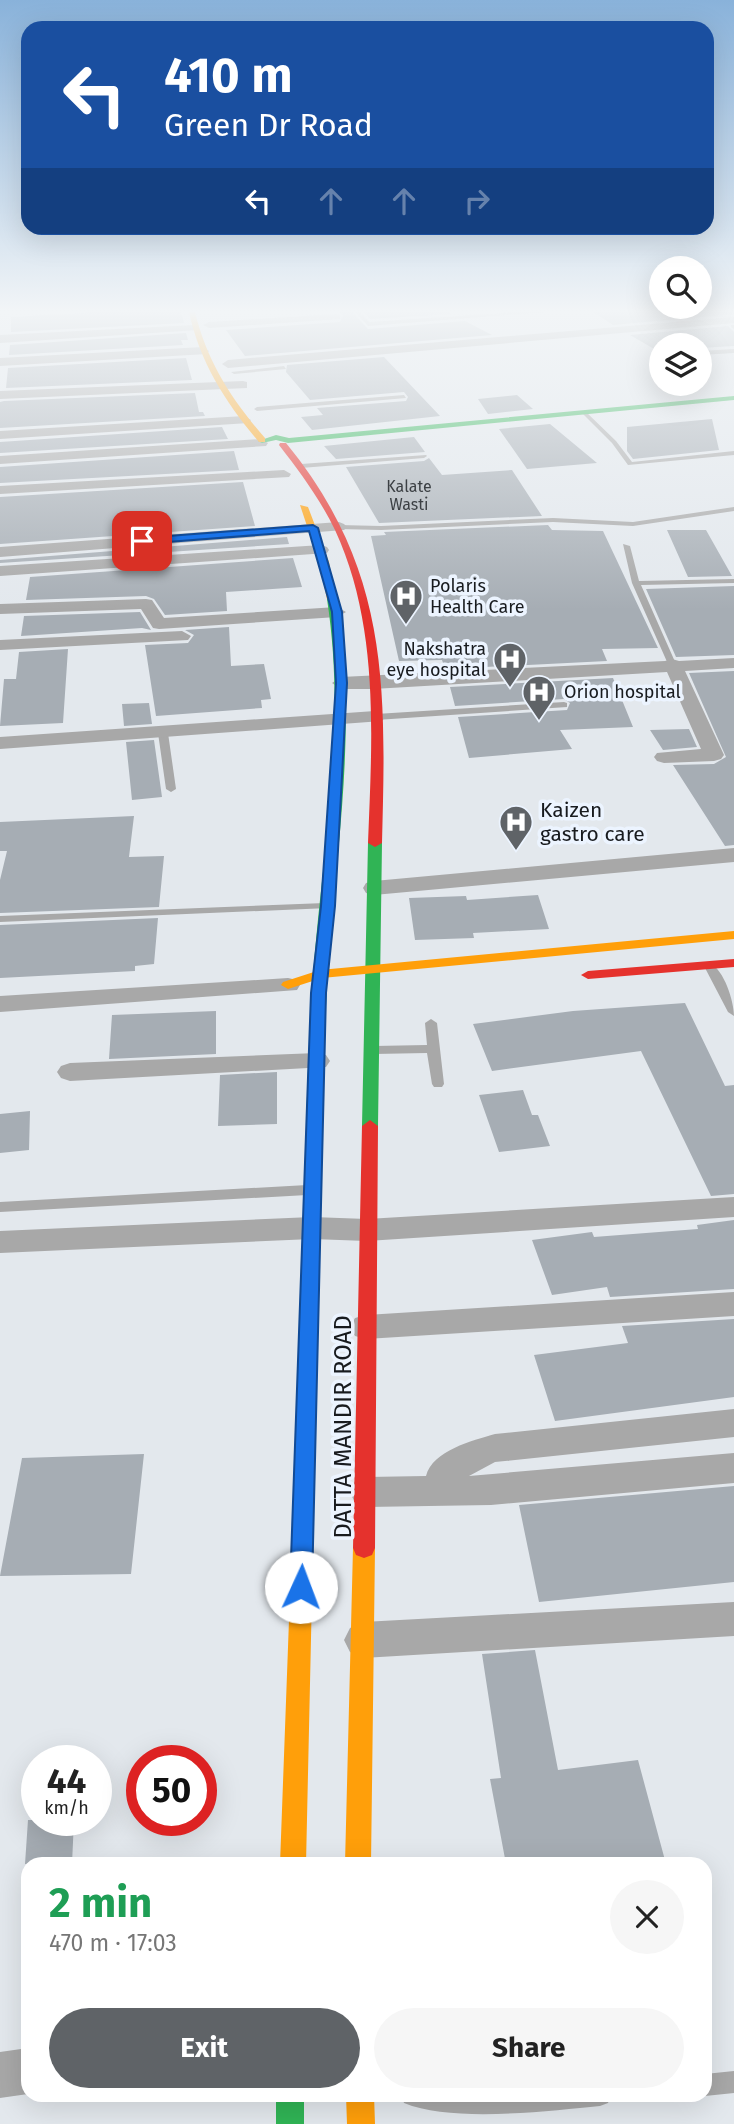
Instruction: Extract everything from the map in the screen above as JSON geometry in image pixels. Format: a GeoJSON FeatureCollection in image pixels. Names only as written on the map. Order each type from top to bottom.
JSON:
{"type":"FeatureCollection","features":[{"type":"Feature","properties":{"kind":"main road","name":"DATTA MANDIR ROAD"},"geometry":{"type":"LineString","coordinates":[[238,411],[244,420],[301,466],[336,521],[352,560],[365,611],[373,683],[374,888],[367,1230],[367,1492],[358,1857]]}},
{"type":"Feature","properties":{"kind":"main road","name":"DATTA MANDIR ROAD"},"geometry":{"type":"LineString","coordinates":[[258,411],[321,550],[337,620],[341,683],[328,906],[320,974],[325,993],[317,1061],[293,1857]]}},
{"type":"Feature","properties":{"kind":"main road"},"geometry":{"type":"LineString","coordinates":[[274,442],[604,411]]}},
{"type":"Feature","properties":{"kind":"main road"},"geometry":{"type":"LineString","coordinates":[[288,985],[320,974],[734,935]]}},
{"type":"Feature","properties":{"kind":"main road"},"geometry":{"type":"LineString","coordinates":[[573,976],[734,963]]}},
{"type":"Feature","properties":{"kind":"main road"},"geometry":{"type":"LineString","coordinates":[[288,985],[325,993]]}},
{"type":"Feature","properties":{"kind":"main road"},"geometry":{"type":"LineString","coordinates":[[290,2102],[290,2124]]}},
{"type":"Feature","properties":{"kind":"main road"},"geometry":{"type":"LineString","coordinates":[[360,2102],[361,2124]]}},
{"type":"Feature","properties":{"kind":"street"},"geometry":{"type":"LineString","coordinates":[[0,435],[244,420]]}},
{"type":"Feature","properties":{"kind":"street"},"geometry":{"type":"LineString","coordinates":[[0,460],[274,442]]}},
{"type":"Feature","properties":{"kind":"street"},"geometry":{"type":"LineString","coordinates":[[0,490],[290,484]]}},
{"type":"Feature","properties":{"kind":"street"},"geometry":{"type":"LineString","coordinates":[[1,546],[336,521]]}},
{"type":"Feature","properties":{"kind":"street"},"geometry":{"type":"LineString","coordinates":[[0,571],[321,550]]}},
{"type":"Feature","properties":{"kind":"street"},"geometry":{"type":"LineString","coordinates":[[0,609],[146,604],[159,624],[337,620]]}},
{"type":"Feature","properties":{"kind":"street"},"geometry":{"type":"LineString","coordinates":[[0,645],[337,620]]}},
{"type":"Feature","properties":{"kind":"street"},"geometry":{"type":"LineString","coordinates":[[341,683],[672,664],[734,663]]}},
{"type":"Feature","properties":{"kind":"street"},"geometry":{"type":"LineString","coordinates":[[664,757],[714,755],[672,664]]}},
{"type":"Feature","properties":{"kind":"street"},"geometry":{"type":"LineString","coordinates":[[0,743],[375,717]]}},
{"type":"Feature","properties":{"kind":"street"},"geometry":{"type":"LineString","coordinates":[[374,888],[734,855]]}},
{"type":"Feature","properties":{"kind":"street"},"geometry":{"type":"LineString","coordinates":[[0,1004],[288,985]]}},
{"type":"Feature","properties":{"kind":"street"},"geometry":{"type":"LineString","coordinates":[[70,1072],[317,1061]]}},
{"type":"Feature","properties":{"kind":"street"},"geometry":{"type":"LineString","coordinates":[[0,1242],[312,1228],[367,1230],[734,1207]]}},
{"type":"Feature","properties":{"kind":"street"},"geometry":{"type":"LineString","coordinates":[[366,1327],[734,1304]]}},
{"type":"Feature","properties":{"kind":"street"},"geometry":{"type":"LineString","coordinates":[[442,1490],[444,1473],[475,1454],[495,1448],[734,1423]]}},
{"type":"Feature","properties":{"kind":"street"},"geometry":{"type":"LineString","coordinates":[[367,1492],[491,1490],[734,1468]]}},
{"type":"Feature","properties":{"kind":"street"},"geometry":{"type":"LineString","coordinates":[[363,1640],[734,1619]]}},
{"type":"Feature","properties":{"kind":"street"},"geometry":{"type":"LineString","coordinates":[[0,2075],[21,2072]]}},
{"type":"Feature","properties":{"kind":"lane"},"geometry":{"type":"LineString","coordinates":[[585,413],[614,442],[630,464],[734,453]]}},
{"type":"Feature","properties":{"kind":"lane"},"geometry":{"type":"LineString","coordinates":[[301,466],[424,456]]}},
{"type":"Feature","properties":{"kind":"lane"},"geometry":{"type":"LineString","coordinates":[[336,521],[381,528],[546,520],[633,524],[734,509]]}},
{"type":"Feature","properties":{"kind":"lane"},"geometry":{"type":"LineString","coordinates":[[626,546],[636,583],[672,664]]}},
{"type":"Feature","properties":{"kind":"lane"},"geometry":{"type":"LineString","coordinates":[[636,583],[734,581]]}},
{"type":"Feature","properties":{"kind":"lane"},"geometry":{"type":"LineString","coordinates":[[375,717],[564,705]]}},
{"type":"Feature","properties":{"kind":"lane"},"geometry":{"type":"LineString","coordinates":[[163,733],[171,789]]}},
{"type":"Feature","properties":{"kind":"lane"},"geometry":{"type":"LineString","coordinates":[[0,919],[328,906]]}},
{"type":"Feature","properties":{"kind":"lane"},"geometry":{"type":"LineString","coordinates":[[710,966],[734,1012]]}},
{"type":"Feature","properties":{"kind":"lane"},"geometry":{"type":"LineString","coordinates":[[431,1023],[438,1084]]}},
{"type":"Feature","properties":{"kind":"lane"},"geometry":{"type":"LineString","coordinates":[[370,1050],[433,1049]]}},
{"type":"Feature","properties":{"kind":"lane"},"geometry":{"type":"LineString","coordinates":[[0,1207],[313,1190]]}},
{"type":"Feature","properties":{"kind":"lane"},"geometry":{"type":"LineString","coordinates":[[712,2084],[734,2082]]}},
{"type":"Feature","properties":{"kind":"lane"},"geometry":{"type":"LineString","coordinates":[[445,2102],[523,2102]]}},
{"type":"Feature","properties":{"kind":"building"},"geometry":{"type":"Polygon","coordinates":[[[0,411],[199,411],[205,416],[0,428],[0,411]]]}},
{"type":"Feature","properties":{"kind":"building"},"geometry":{"type":"Polygon","coordinates":[[[320,411],[435,411],[440,416],[312,430],[301,417],[323,415],[320,411]]]}},
{"type":"Feature","properties":{"kind":"building"},"geometry":{"type":"Polygon","coordinates":[[[486,411],[514,411],[488,414],[486,411]]]}},
{"type":"Feature","properties":{"kind":"building"},"geometry":{"type":"Polygon","coordinates":[[[712,419],[719,450],[633,459],[627,451],[627,427],[712,419]]]}},
{"type":"Feature","properties":{"kind":"building"},"geometry":{"type":"Polygon","coordinates":[[[550,424],[597,463],[527,469],[499,429],[550,424]]]}},
{"type":"Feature","properties":{"kind":"building"},"geometry":{"type":"Polygon","coordinates":[[[222,427],[228,439],[0,453],[0,442],[222,427]]]}},
{"type":"Feature","properties":{"kind":"building"},"geometry":{"type":"Polygon","coordinates":[[[414,437],[425,452],[336,459],[324,446],[414,437]]]}},
{"type":"Feature","properties":{"kind":"building"},"geometry":{"type":"Polygon","coordinates":[[[234,451],[239,470],[0,483],[0,467],[234,451]]]}},
{"type":"Feature","properties":{"kind":"building"},"geometry":{"type":"Polygon","coordinates":[[[429,458],[442,475],[512,470],[542,516],[379,523],[346,467],[424,461],[429,458]]]}},
{"type":"Feature","properties":{"kind":"building"},"geometry":{"type":"Polygon","coordinates":[[[243,482],[255,526],[0,544],[0,497],[243,482]]]}},
{"type":"Feature","properties":{"kind":"building"},"geometry":{"type":"Polygon","coordinates":[[[548,525],[552,530],[603,531],[658,648],[602,649],[607,661],[445,669],[442,660],[399,661],[371,536],[386,535],[384,532],[548,525]]]}},
{"type":"Feature","properties":{"kind":"building"},"geometry":{"type":"Polygon","coordinates":[[[667,530],[706,530],[732,576],[688,577],[667,530]]]}},
{"type":"Feature","properties":{"kind":"building"},"geometry":{"type":"Polygon","coordinates":[[[287,537],[289,544],[0,563],[0,560],[287,537]]]}},
{"type":"Feature","properties":{"kind":"building"},"geometry":{"type":"Polygon","coordinates":[[[293,558],[302,587],[226,592],[227,611],[165,615],[154,599],[146,596],[26,600],[30,577],[293,558]]]}},
{"type":"Feature","properties":{"kind":"building"},"geometry":{"type":"Polygon","coordinates":[[[734,586],[734,655],[676,657],[646,589],[734,586]]]}},
{"type":"Feature","properties":{"kind":"building"},"geometry":{"type":"Polygon","coordinates":[[[140,612],[151,630],[142,628],[21,636],[24,616],[140,612]]]}},
{"type":"Feature","properties":{"kind":"building"},"geometry":{"type":"Polygon","coordinates":[[[229,627],[231,666],[264,664],[271,699],[261,700],[262,708],[156,716],[145,645],[188,643],[194,635],[185,630],[229,627]]]}},
{"type":"Feature","properties":{"kind":"building"},"geometry":{"type":"Polygon","coordinates":[[[68,649],[63,723],[0,726],[4,679],[16,679],[19,652],[68,649]]]}},
{"type":"Feature","properties":{"kind":"building"},"geometry":{"type":"Polygon","coordinates":[[[734,671],[734,845],[725,846],[673,765],[714,764],[726,757],[689,673],[734,671]]]}},
{"type":"Feature","properties":{"kind":"building"},"geometry":{"type":"Polygon","coordinates":[[[613,678],[633,727],[560,730],[572,749],[469,758],[458,717],[567,710],[570,703],[564,699],[455,706],[450,687],[613,678]]]}},
{"type":"Feature","properties":{"kind":"building"},"geometry":{"type":"Polygon","coordinates":[[[149,703],[152,724],[124,726],[122,704],[149,703]]]}},
{"type":"Feature","properties":{"kind":"building"},"geometry":{"type":"Polygon","coordinates":[[[689,729],[697,747],[663,750],[650,730],[689,729]]]}},
{"type":"Feature","properties":{"kind":"building"},"geometry":{"type":"Polygon","coordinates":[[[154,740],[162,797],[132,800],[126,742],[154,740]]]}},
{"type":"Feature","properties":{"kind":"building"},"geometry":{"type":"Polygon","coordinates":[[[134,816],[129,857],[164,856],[159,907],[0,913],[0,880],[7,851],[0,851],[0,822],[134,816]]]}},
{"type":"Feature","properties":{"kind":"building"},"geometry":{"type":"Polygon","coordinates":[[[538,895],[549,929],[473,933],[474,938],[415,940],[409,898],[466,896],[467,900],[538,895]]]}},
{"type":"Feature","properties":{"kind":"building"},"geometry":{"type":"Polygon","coordinates":[[[158,918],[154,964],[135,966],[135,971],[0,978],[0,925],[158,918]]]}},
{"type":"Feature","properties":{"kind":"building"},"geometry":{"type":"Polygon","coordinates":[[[685,1003],[725,1086],[734,1085],[734,1194],[711,1196],[641,1051],[492,1071],[473,1024],[573,1011],[685,1003]]]}},
{"type":"Feature","properties":{"kind":"building"},"geometry":{"type":"Polygon","coordinates":[[[216,1011],[216,1054],[109,1059],[112,1015],[216,1011]]]}},
{"type":"Feature","properties":{"kind":"building"},"geometry":{"type":"Polygon","coordinates":[[[277,1072],[277,1124],[218,1126],[220,1075],[277,1072]]]}},
{"type":"Feature","properties":{"kind":"building"},"geometry":{"type":"Polygon","coordinates":[[[523,1090],[532,1115],[538,1115],[550,1146],[499,1152],[479,1095],[523,1090]]]}},
{"type":"Feature","properties":{"kind":"building"},"geometry":{"type":"Polygon","coordinates":[[[30,1111],[29,1150],[0,1153],[0,1114],[30,1111]]]}},
{"type":"Feature","properties":{"kind":"building"},"geometry":{"type":"Polygon","coordinates":[[[734,1220],[734,1289],[610,1297],[607,1287],[552,1295],[532,1240],[592,1232],[594,1237],[698,1229],[697,1225],[734,1220]]]}},
{"type":"Feature","properties":{"kind":"building"},"geometry":{"type":"Polygon","coordinates":[[[734,1319],[734,1397],[555,1421],[534,1355],[628,1343],[622,1326],[734,1319]]]}},
{"type":"Feature","properties":{"kind":"building"},"geometry":{"type":"Polygon","coordinates":[[[144,1454],[131,1574],[0,1576],[22,1458],[144,1454]]]}},
{"type":"Feature","properties":{"kind":"building"},"geometry":{"type":"Polygon","coordinates":[[[734,1486],[734,1582],[539,1602],[519,1505],[734,1486]]]}},
{"type":"Feature","properties":{"kind":"building"},"geometry":{"type":"Polygon","coordinates":[[[535,1650],[558,1770],[638,1760],[664,1857],[505,1857],[490,1779],[501,1778],[482,1654],[535,1650]]]}},
{"type":"Feature","properties":{"kind":"building"},"geometry":{"type":"Polygon","coordinates":[[[27,1836],[73,1836],[72,1857],[25,1857],[27,1836]]]}},
{"type":"Feature","properties":{"kind":"traffic: fast"},"geometry":{"type":"LineString","coordinates":[[262,441],[276,437],[288,441],[598,411]]}},
{"type":"Feature","properties":{"kind":"traffic: fast"},"geometry":{"type":"LineString","coordinates":[[314,1127],[319,987],[342,727],[339,641],[332,599]]}},
{"type":"Feature","properties":{"kind":"traffic: fast"},"geometry":{"type":"LineString","coordinates":[[370,1126],[375,843]]}},
{"type":"Feature","properties":{"kind":"traffic: fast"},"geometry":{"type":"LineString","coordinates":[[290,2102],[290,2124]]}},
{"type":"Feature","properties":{"kind":"traffic: slow"},"geometry":{"type":"LineString","coordinates":[[238,411],[262,440]]}},
{"type":"Feature","properties":{"kind":"traffic: slow"},"geometry":{"type":"LineString","coordinates":[[303,507],[324,562],[332,599]]}},
{"type":"Feature","properties":{"kind":"traffic: slow"},"geometry":{"type":"LineString","coordinates":[[288,985],[320,974],[734,935]]}},
{"type":"Feature","properties":{"kind":"traffic: slow"},"geometry":{"type":"LineString","coordinates":[[358,1857],[364,1548]]}},
{"type":"Feature","properties":{"kind":"traffic: slow"},"geometry":{"type":"LineString","coordinates":[[293,1857],[301,1593]]}},
{"type":"Feature","properties":{"kind":"traffic: slow"},"geometry":{"type":"LineString","coordinates":[[360,2102],[361,2124]]}},
{"type":"Feature","properties":{"kind":"traffic: jam"},"geometry":{"type":"LineString","coordinates":[[283,445],[318,492],[339,530],[358,578],[367,615],[376,691],[375,843]]}},
{"type":"Feature","properties":{"kind":"traffic: jam"},"geometry":{"type":"LineString","coordinates":[[588,975],[734,963]]}},
{"type":"Feature","properties":{"kind":"traffic: jam"},"geometry":{"type":"LineString","coordinates":[[364,1548],[370,1126]]}},
{"type":"Feature","properties":{"kind":"traffic: jam"},"geometry":{"type":"LineString","coordinates":[[301,1593],[314,1127]]}},
{"type":"Feature","properties":{"kind":"place","name":"Polaris Health Care"},"geometry":{"type":"Point","coordinates":[406,626]}},
{"type":"Feature","properties":{"kind":"place","name":"Nakshatra eye hospital"},"geometry":{"type":"Point","coordinates":[510,689]}},
{"type":"Feature","properties":{"kind":"place","name":"Orion hospital"},"geometry":{"type":"Point","coordinates":[539,722]}},
{"type":"Feature","properties":{"kind":"place","name":"Kaizen gastro care"},"geometry":{"type":"Point","coordinates":[516,852]}},
{"type":"Feature","properties":{"kind":"route"},"geometry":{"type":"LineString","coordinates":[[142,541],[313,528],[337,612],[340,721],[328,906],[319,993],[301,1587]]}}]}
